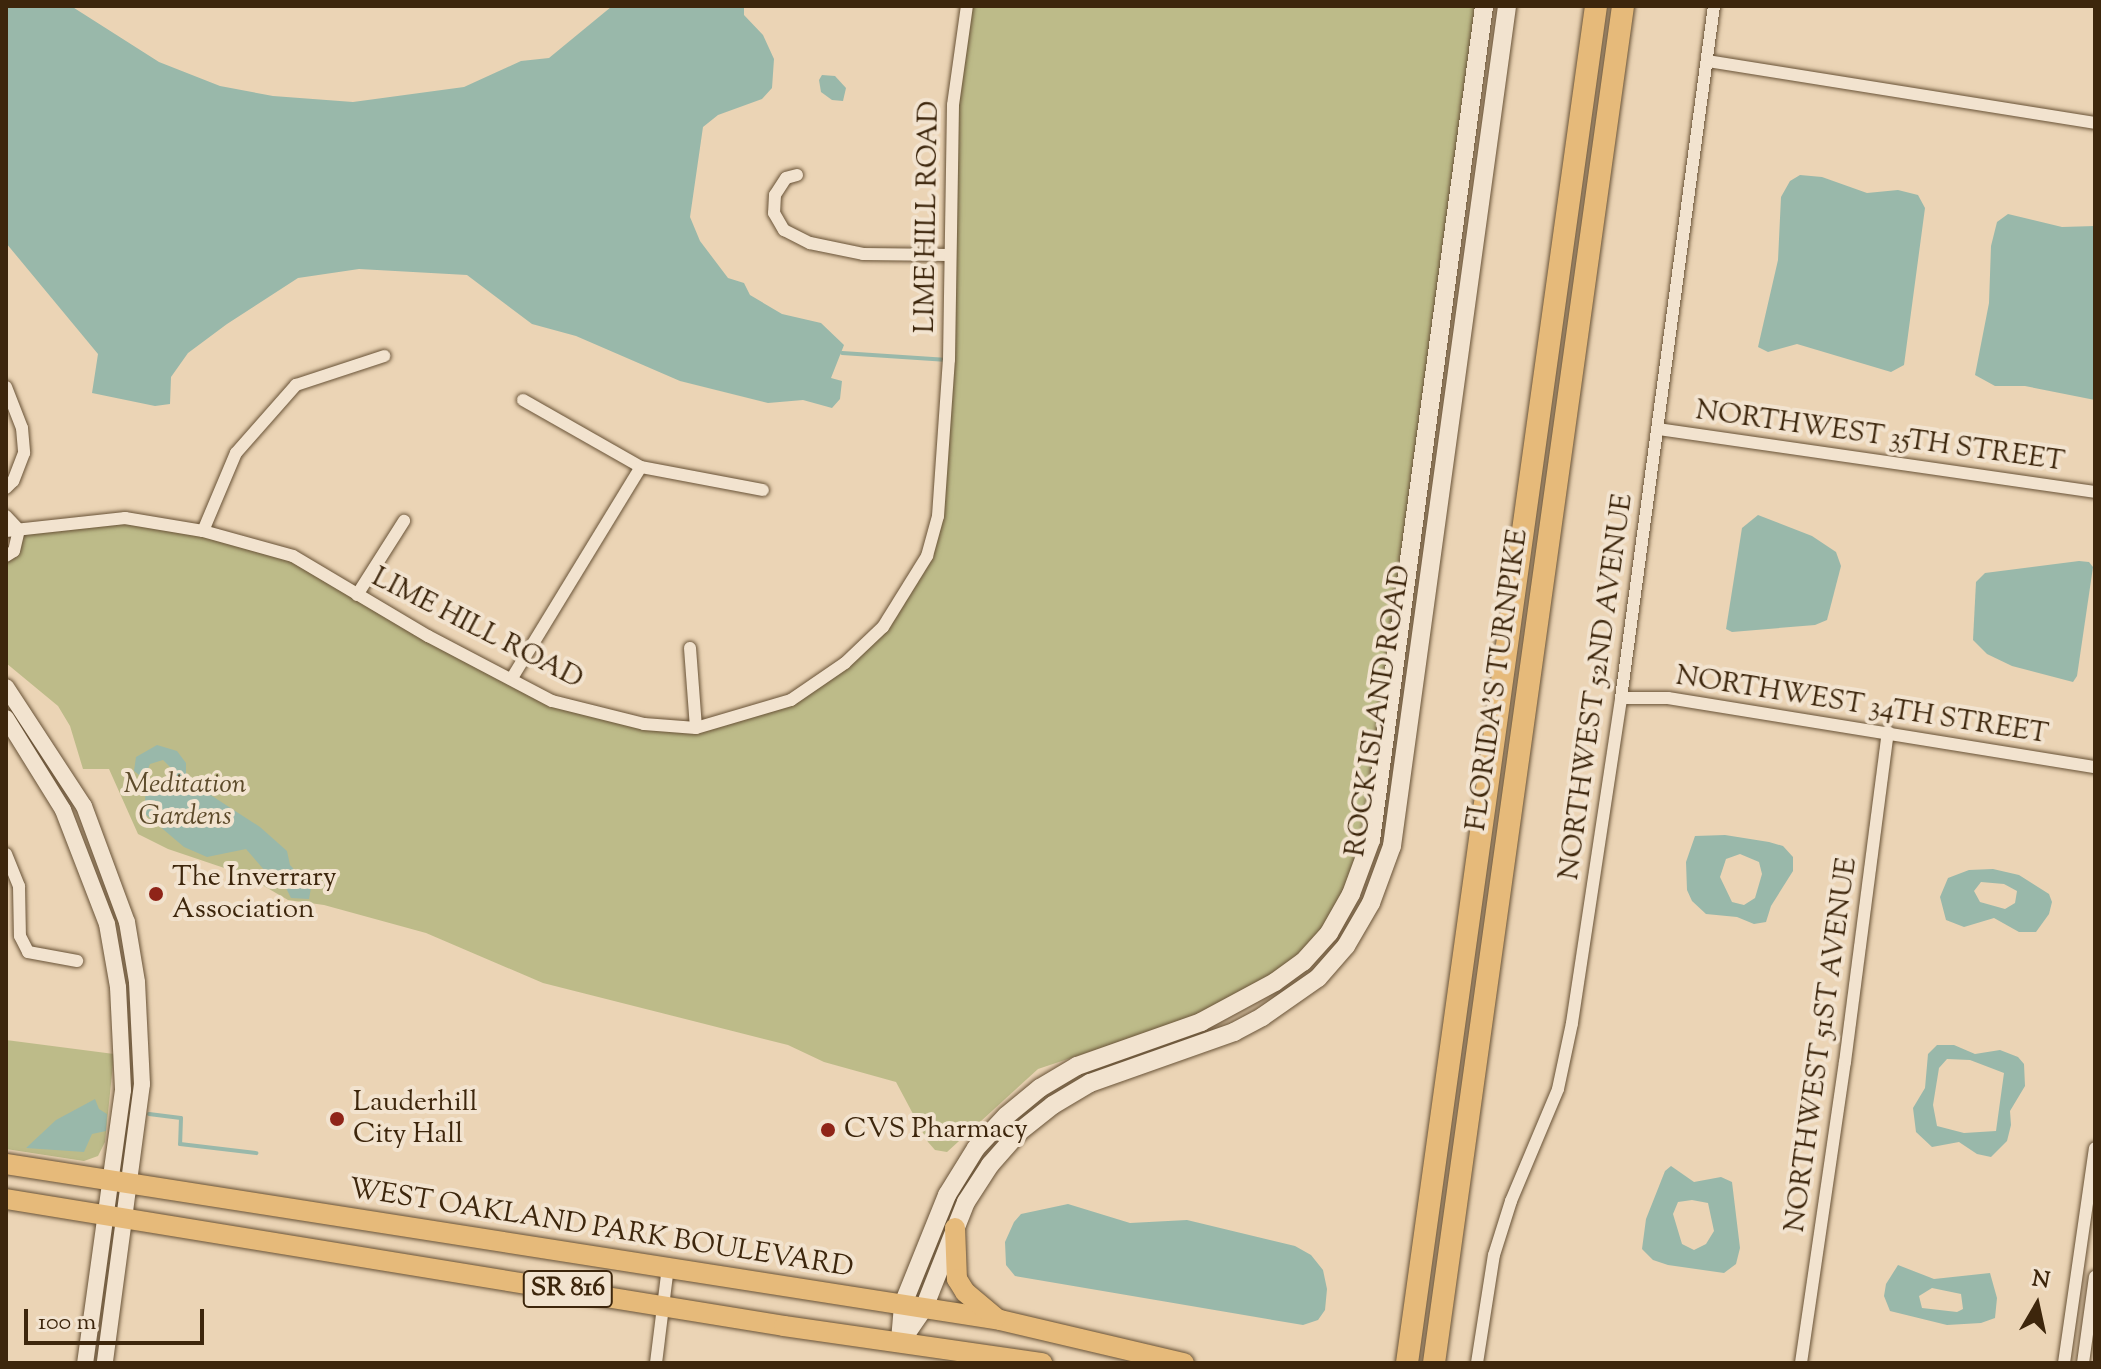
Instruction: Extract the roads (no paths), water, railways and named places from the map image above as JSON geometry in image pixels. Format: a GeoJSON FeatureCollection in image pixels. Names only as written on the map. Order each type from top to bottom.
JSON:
{"type":"FeatureCollection","features":[{"type":"Feature","properties":{"kind":"highway","name":"FLORIDA'S TURNPIKE"},"geometry":{"type":"LineString","coordinates":[[1407,1363],[1596,6]]}},
{"type":"Feature","properties":{"kind":"highway","name":"FLORIDA'S TURNPIKE"},"geometry":{"type":"LineString","coordinates":[[1434,1363],[1623,6]]}},
{"type":"Feature","properties":{"kind":"main road","name":"ROCK ISLAND ROAD"},"geometry":{"type":"LineString","coordinates":[[914,1306],[934,1222],[957,1175],[976,1148],[1006,1116],[1040,1088],[1077,1066],[1201,1022],[1275,982],[1303,962],[1329,933],[1351,894],[1371,840],[1484,6]]}},
{"type":"Feature","properties":{"kind":"main road","name":"ROCK ISLAND ROAD"},"geometry":{"type":"LineString","coordinates":[[900,1343],[914,1306],[990,1165],[1019,1132],[1053,1105],[1090,1083],[1234,1032],[1262,1017],[1318,978],[1346,946],[1371,903],[1392,846],[1507,6]]}},
{"type":"Feature","properties":{"kind":"main road","name":"WEST OAKLAND PARK BOULEVARD"},"geometry":{"type":"LineString","coordinates":[[6,1164],[1000,1320],[1184,1363]]}},
{"type":"Feature","properties":{"kind":"main road","name":"SR 816"},"geometry":{"type":"LineString","coordinates":[[6,1199],[900,1343],[1042,1363]]}},
{"type":"Feature","properties":{"kind":"main road"},"geometry":{"type":"LineString","coordinates":[[955,1228],[957,1279],[965,1292],[1000,1320]]}},
{"type":"Feature","properties":{"kind":"street","name":"LIME HILL ROAD"},"geometry":{"type":"LineString","coordinates":[[13,531],[125,518],[203,531],[293,556],[357,595],[552,701],[602,715],[644,724],[696,728],[791,700],[845,663],[883,627],[927,556],[938,516],[944,439],[953,105],[967,6]]}},
{"type":"Feature","properties":{"kind":"street","name":"NORTHWEST 52ND AVENUE"},"geometry":{"type":"LineString","coordinates":[[1477,1363],[1494,1255],[1511,1201],[1558,1089],[1621,698],[1714,6]]}},
{"type":"Feature","properties":{"kind":"street"},"geometry":{"type":"LineString","coordinates":[[1708,61],[2095,123]]}},
{"type":"Feature","properties":{"kind":"street"},"geometry":{"type":"LineString","coordinates":[[797,175],[786,178],[775,195],[774,213],[784,230],[810,243],[863,254],[950,255]]}},
{"type":"Feature","properties":{"kind":"street"},"geometry":{"type":"LineString","coordinates":[[203,531],[236,453],[296,385],[384,356]]}},
{"type":"Feature","properties":{"kind":"street"},"geometry":{"type":"LineString","coordinates":[[6,387],[22,428],[24,453],[13,481],[6,488]]}},
{"type":"Feature","properties":{"kind":"street"},"geometry":{"type":"LineString","coordinates":[[523,400],[641,467],[763,490]]}},
{"type":"Feature","properties":{"kind":"street","name":"NORTHWEST 35TH STREET"},"geometry":{"type":"LineString","coordinates":[[1658,429],[2095,492]]}},
{"type":"Feature","properties":{"kind":"street"},"geometry":{"type":"LineString","coordinates":[[512,678],[641,467]]}},
{"type":"Feature","properties":{"kind":"street"},"geometry":{"type":"LineString","coordinates":[[6,516],[13,531],[14,551],[6,556]]}},
{"type":"Feature","properties":{"kind":"street"},"geometry":{"type":"LineString","coordinates":[[357,595],[404,521]]}},
{"type":"Feature","properties":{"kind":"street"},"geometry":{"type":"LineString","coordinates":[[690,648],[696,728]]}},
{"type":"Feature","properties":{"kind":"street"},"geometry":{"type":"LineString","coordinates":[[6,687],[84,806],[127,922],[137,982],[142,1084],[120,1182]]}},
{"type":"Feature","properties":{"kind":"street","name":"NORTHWEST 34TH STREET"},"geometry":{"type":"LineString","coordinates":[[1621,698],[1668,698],[2095,767]]}},
{"type":"Feature","properties":{"kind":"street"},"geometry":{"type":"LineString","coordinates":[[6,718],[63,810],[107,924],[120,945],[130,948]]}},
{"type":"Feature","properties":{"kind":"street","name":"NORTHWEST 51ST AVENUE"},"geometry":{"type":"LineString","coordinates":[[1801,1363],[1844,1073],[1888,732]]}},
{"type":"Feature","properties":{"kind":"street"},"geometry":{"type":"LineString","coordinates":[[6,854],[19,886],[20,936],[28,952],[77,961]]}},
{"type":"Feature","properties":{"kind":"street"},"geometry":{"type":"LineString","coordinates":[[105,1363],[120,1182],[123,1090],[118,987],[107,924]]}},
{"type":"Feature","properties":{"kind":"street"},"geometry":{"type":"LineString","coordinates":[[2064,1363],[2090,1222],[2095,1148]]}},
{"type":"Feature","properties":{"kind":"street"},"geometry":{"type":"LineString","coordinates":[[85,1363],[116,1216]]}},
{"type":"Feature","properties":{"kind":"street"},"geometry":{"type":"LineString","coordinates":[[656,1363],[668,1267]]}},
{"type":"Feature","properties":{"kind":"street"},"geometry":{"type":"LineString","coordinates":[[2083,1363],[2095,1277]]}},
{"type":"Feature","properties":{"kind":"waterway"},"geometry":{"type":"LineString","coordinates":[[842,353],[948,360]]}},
{"type":"Feature","properties":{"kind":"waterway"},"geometry":{"type":"LineString","coordinates":[[149,1114],[181,1118],[180,1144],[256,1153]]}},
{"type":"Feature","properties":{"kind":"place","name":"The Inverrary Association"},"geometry":{"type":"Point","coordinates":[156,894]}},
{"type":"Feature","properties":{"kind":"place","name":"Lauderhill City Hall"},"geometry":{"type":"Point","coordinates":[337,1119]}},
{"type":"Feature","properties":{"kind":"place","name":"CVS Pharmacy"},"geometry":{"type":"Point","coordinates":[828,1130]}},
{"type":"Feature","properties":{"kind":"park label","name":"Meditation Gardens"},"geometry":{"type":"Point","coordinates":[185,801]}}]}
